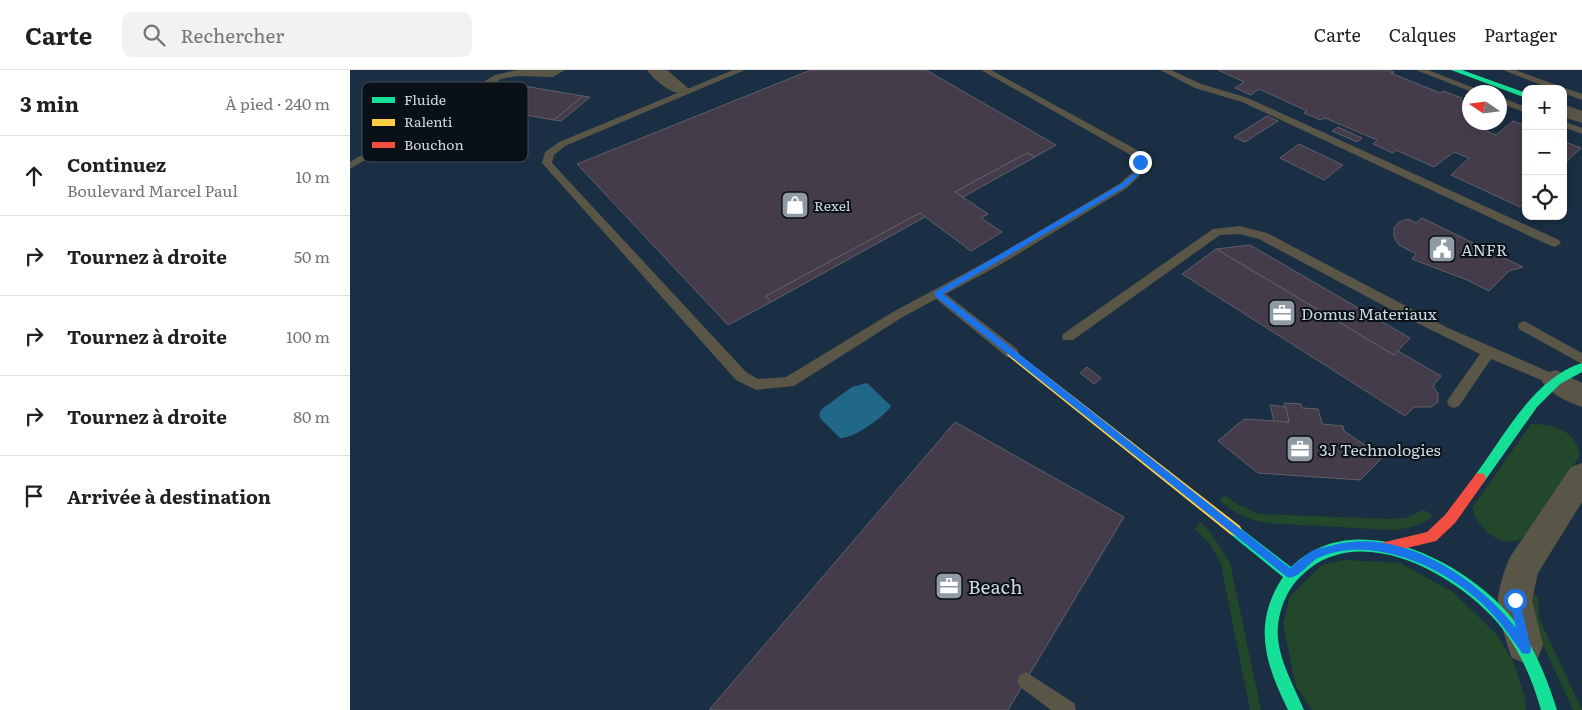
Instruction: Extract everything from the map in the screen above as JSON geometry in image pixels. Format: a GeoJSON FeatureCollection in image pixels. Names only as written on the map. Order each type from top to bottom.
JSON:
{"type":"FeatureCollection","features":[{"type":"Feature","properties":{"kind":"street"},"geometry":{"type":"LineString","coordinates":[[656,70],[683,91]]}},
{"type":"Feature","properties":{"kind":"street"},"geometry":{"type":"LineString","coordinates":[[1455,70],[1522,95]]}},
{"type":"Feature","properties":{"kind":"street"},"geometry":{"type":"LineString","coordinates":[[1567,111],[1582,117]]}},
{"type":"Feature","properties":{"kind":"street"},"geometry":{"type":"LineString","coordinates":[[1012,353],[1290,574]]}},
{"type":"Feature","properties":{"kind":"street"},"geometry":{"type":"LineString","coordinates":[[1296,710],[1280,678],[1271,638],[1275,602],[1290,574],[1315,555],[1348,546],[1385,547],[1432,537],[1450,518],[1533,404],[1556,381],[1582,368]]}},
{"type":"Feature","properties":{"kind":"street"},"geometry":{"type":"LineString","coordinates":[[1556,381],[1582,396]]}},
{"type":"Feature","properties":{"kind":"street"},"geometry":{"type":"LineString","coordinates":[[1549,710],[1545,690],[1526,649],[1515,600],[1522,568],[1582,476]]}},
{"type":"Feature","properties":{"kind":"street"},"geometry":{"type":"LineString","coordinates":[[1385,547],[1424,560],[1462,581],[1497,612],[1526,649]]}},
{"type":"Feature","properties":{"kind":"lane"},"geometry":{"type":"LineString","coordinates":[[490,82],[498,77],[517,73],[553,74],[561,70]]}},
{"type":"Feature","properties":{"kind":"lane"},"geometry":{"type":"LineString","coordinates":[[741,70],[683,91],[562,144],[549,154],[547,163],[741,376],[756,384],[789,382],[897,315],[938,294],[1123,186],[1139,172],[1140,162],[1133,152],[985,70]]}},
{"type":"Feature","properties":{"kind":"lane"},"geometry":{"type":"LineString","coordinates":[[1164,70],[1198,86],[1245,100],[1555,243]]}},
{"type":"Feature","properties":{"kind":"lane"},"geometry":{"type":"LineString","coordinates":[[1420,70],[1462,86]]}},
{"type":"Feature","properties":{"kind":"lane"},"geometry":{"type":"LineString","coordinates":[[1507,70],[1549,85]]}},
{"type":"Feature","properties":{"kind":"lane"},"geometry":{"type":"LineString","coordinates":[[1567,91],[1582,97]]}},
{"type":"Feature","properties":{"kind":"lane"},"geometry":{"type":"LineString","coordinates":[[1507,103],[1522,108]]}},
{"type":"Feature","properties":{"kind":"lane"},"geometry":{"type":"LineString","coordinates":[[1567,125],[1582,131]]}},
{"type":"Feature","properties":{"kind":"lane"},"geometry":{"type":"LineString","coordinates":[[350,166],[362,159]]}},
{"type":"Feature","properties":{"kind":"lane"},"geometry":{"type":"LineString","coordinates":[[1068,337],[1217,232],[1240,230],[1263,236],[1424,323],[1488,354],[1556,381]]}},
{"type":"Feature","properties":{"kind":"lane"},"geometry":{"type":"LineString","coordinates":[[938,294],[1012,353]]}},
{"type":"Feature","properties":{"kind":"lane"},"geometry":{"type":"LineString","coordinates":[[1524,326],[1582,359]]}},
{"type":"Feature","properties":{"kind":"lane"},"geometry":{"type":"LineString","coordinates":[[1454,402],[1488,354]]}},
{"type":"Feature","properties":{"kind":"lane"},"geometry":{"type":"LineString","coordinates":[[1026,681],[1067,710]]}},
{"type":"Feature","properties":{"kind":"shaded area"},"geometry":{"type":"Polygon","coordinates":[[[350,70],[1582,70],[1582,710],[350,710],[350,70]]]}},
{"type":"Feature","properties":{"kind":"green space"},"geometry":{"type":"Polygon","coordinates":[[[1531,424],[1548,425],[1562,430],[1573,440],[1580,455],[1529,533],[1521,539],[1503,541],[1488,532],[1481,525],[1472,508],[1531,424]]]}},
{"type":"Feature","properties":{"kind":"green space"},"geometry":{"type":"Polygon","coordinates":[[[1224,495],[1237,504],[1259,514],[1392,519],[1405,518],[1424,510],[1433,516],[1414,526],[1392,530],[1267,523],[1248,518],[1231,509],[1220,501],[1224,495]]]}},
{"type":"Feature","properties":{"kind":"green space"},"geometry":{"type":"Polygon","coordinates":[[[1201,522],[1211,533],[1230,563],[1261,710],[1250,710],[1221,564],[1210,544],[1195,529],[1201,522]]]}},
{"type":"Feature","properties":{"kind":"green space"},"geometry":{"type":"Polygon","coordinates":[[[1345,560],[1400,563],[1453,592],[1497,635],[1514,663],[1525,698],[1526,710],[1312,710],[1296,686],[1283,625],[1290,596],[1322,565],[1345,560]]]}},
{"type":"Feature","properties":{"kind":"green space"},"geometry":{"type":"Polygon","coordinates":[[[1529,591],[1538,597],[1539,618],[1582,710],[1573,710],[1535,627],[1529,591]]]}},
{"type":"Feature","properties":{"kind":"water"},"geometry":{"type":"Polygon","coordinates":[[[867,383],[891,406],[882,416],[868,426],[852,435],[840,438],[821,419],[819,414],[822,409],[852,387],[867,383]]]}},
{"type":"Feature","properties":{"kind":"building","name":"Rexel"},"geometry":{"type":"Polygon","coordinates":[[[811,70],[926,70],[1056,145],[1035,157],[1027,153],[955,192],[988,214],[981,218],[1002,232],[971,251],[920,213],[766,296],[771,302],[728,325],[577,164],[811,70]]]}},
{"type":"Feature","properties":{"kind":"building"},"geometry":{"type":"Polygon","coordinates":[[[1218,70],[1389,70],[1394,72],[1391,73],[1440,93],[1443,91],[1462,98],[1460,100],[1462,101],[1462,130],[1484,130],[1496,135],[1502,130],[1507,130],[1507,126],[1513,121],[1522,124],[1522,205],[1520,207],[1451,175],[1469,158],[1454,152],[1434,167],[1396,150],[1393,153],[1373,144],[1377,140],[1325,118],[1321,120],[1304,113],[1307,111],[1259,89],[1251,95],[1235,88],[1244,82],[1218,70]]]}},
{"type":"Feature","properties":{"kind":"building"},"geometry":{"type":"Polygon","coordinates":[[[528,87],[583,96],[554,120],[528,115],[528,87]]]}},
{"type":"Feature","properties":{"kind":"building"},"geometry":{"type":"Polygon","coordinates":[[[583,96],[590,97],[561,121],[554,120],[583,96]]]}},
{"type":"Feature","properties":{"kind":"building"},"geometry":{"type":"Polygon","coordinates":[[[1267,116],[1278,121],[1245,142],[1234,137],[1267,116]]]}},
{"type":"Feature","properties":{"kind":"building"},"geometry":{"type":"Polygon","coordinates":[[[1338,127],[1362,138],[1357,142],[1332,131],[1338,127]]]}},
{"type":"Feature","properties":{"kind":"building"},"geometry":{"type":"Polygon","coordinates":[[[1567,143],[1581,148],[1567,161],[1567,143]]]}},
{"type":"Feature","properties":{"kind":"building"},"geometry":{"type":"Polygon","coordinates":[[[1299,144],[1343,165],[1324,180],[1280,158],[1299,144]]]}},
{"type":"Feature","properties":{"kind":"building"},"geometry":{"type":"Polygon","coordinates":[[[1027,153],[1035,157],[963,197],[955,192],[1027,153]]]}},
{"type":"Feature","properties":{"kind":"building"},"geometry":{"type":"Polygon","coordinates":[[[920,213],[925,217],[771,302],[766,296],[920,213]]]}},
{"type":"Feature","properties":{"kind":"building"},"geometry":{"type":"Polygon","coordinates":[[[1422,218],[1523,267],[1509,271],[1489,291],[1467,280],[1412,259],[1416,254],[1399,245],[1394,237],[1394,228],[1399,222],[1408,219],[1416,223],[1422,218]]]}},
{"type":"Feature","properties":{"kind":"building"},"geometry":{"type":"Polygon","coordinates":[[[1250,245],[1410,338],[1394,355],[1216,249],[1250,245]]]}},
{"type":"Feature","properties":{"kind":"building","name":"Domus Materiaux"},"geometry":{"type":"Polygon","coordinates":[[[1216,249],[1394,355],[1398,351],[1441,376],[1433,386],[1438,394],[1438,402],[1431,407],[1414,407],[1405,416],[1182,274],[1216,249]]]}},
{"type":"Feature","properties":{"kind":"building"},"geometry":{"type":"Polygon","coordinates":[[[1087,367],[1101,378],[1094,384],[1080,373],[1087,367]]]}},
{"type":"Feature","properties":{"kind":"building","name":"3J Technologies"},"geometry":{"type":"Polygon","coordinates":[[[1284,403],[1301,404],[1302,408],[1318,409],[1322,424],[1343,426],[1344,431],[1383,457],[1360,480],[1258,473],[1218,441],[1244,419],[1289,422],[1284,403]]]}},
{"type":"Feature","properties":{"kind":"building"},"geometry":{"type":"Polygon","coordinates":[[[1270,405],[1286,407],[1289,422],[1274,421],[1270,405]]]}},
{"type":"Feature","properties":{"kind":"building","name":"Beach"},"geometry":{"type":"Polygon","coordinates":[[[955,422],[1124,517],[1008,710],[709,710],[955,422]]]}},
{"type":"Feature","properties":{"kind":"traffic: fast"},"geometry":{"type":"LineString","coordinates":[[1455,70],[1522,95]]}},
{"type":"Feature","properties":{"kind":"traffic: fast"},"geometry":{"type":"LineString","coordinates":[[1480,478],[1533,404],[1556,381],[1582,367]]}},
{"type":"Feature","properties":{"kind":"traffic: fast"},"geometry":{"type":"LineString","coordinates":[[1235,530],[1290,574]]}},
{"type":"Feature","properties":{"kind":"traffic: fast"},"geometry":{"type":"LineString","coordinates":[[1296,710],[1277,667],[1272,648],[1271,627],[1281,591],[1303,565],[1317,556],[1350,546],[1368,545],[1398,550],[1443,570],[1485,600],[1503,618],[1531,660],[1549,710]]}},
{"type":"Feature","properties":{"kind":"traffic: slow"},"geometry":{"type":"LineString","coordinates":[[1012,353],[1235,530]]}},
{"type":"Feature","properties":{"kind":"traffic: jam"},"geometry":{"type":"LineString","coordinates":[[1386,547],[1431,537],[1450,519],[1480,478]]}},
{"type":"Feature","properties":{"kind":"place","name":"Rexel"},"geometry":{"type":"Point","coordinates":[795,205]}},
{"type":"Feature","properties":{"kind":"place","name":"ANFR"},"geometry":{"type":"Point","coordinates":[1442,249]}},
{"type":"Feature","properties":{"kind":"place","name":"Domus Materiaux"},"geometry":{"type":"Point","coordinates":[1282,313]}},
{"type":"Feature","properties":{"kind":"place","name":"3J Technologies"},"geometry":{"type":"Point","coordinates":[1300,449]}},
{"type":"Feature","properties":{"kind":"place","name":"Beach"},"geometry":{"type":"Point","coordinates":[949,586]}},
{"type":"Feature","properties":{"kind":"route"},"geometry":{"type":"LineString","coordinates":[[1140,162],[1139,172],[1123,186],[938,294],[1290,574],[1315,555],[1348,546],[1385,547],[1424,560],[1462,581],[1497,612],[1526,649],[1515,600]]}}]}
